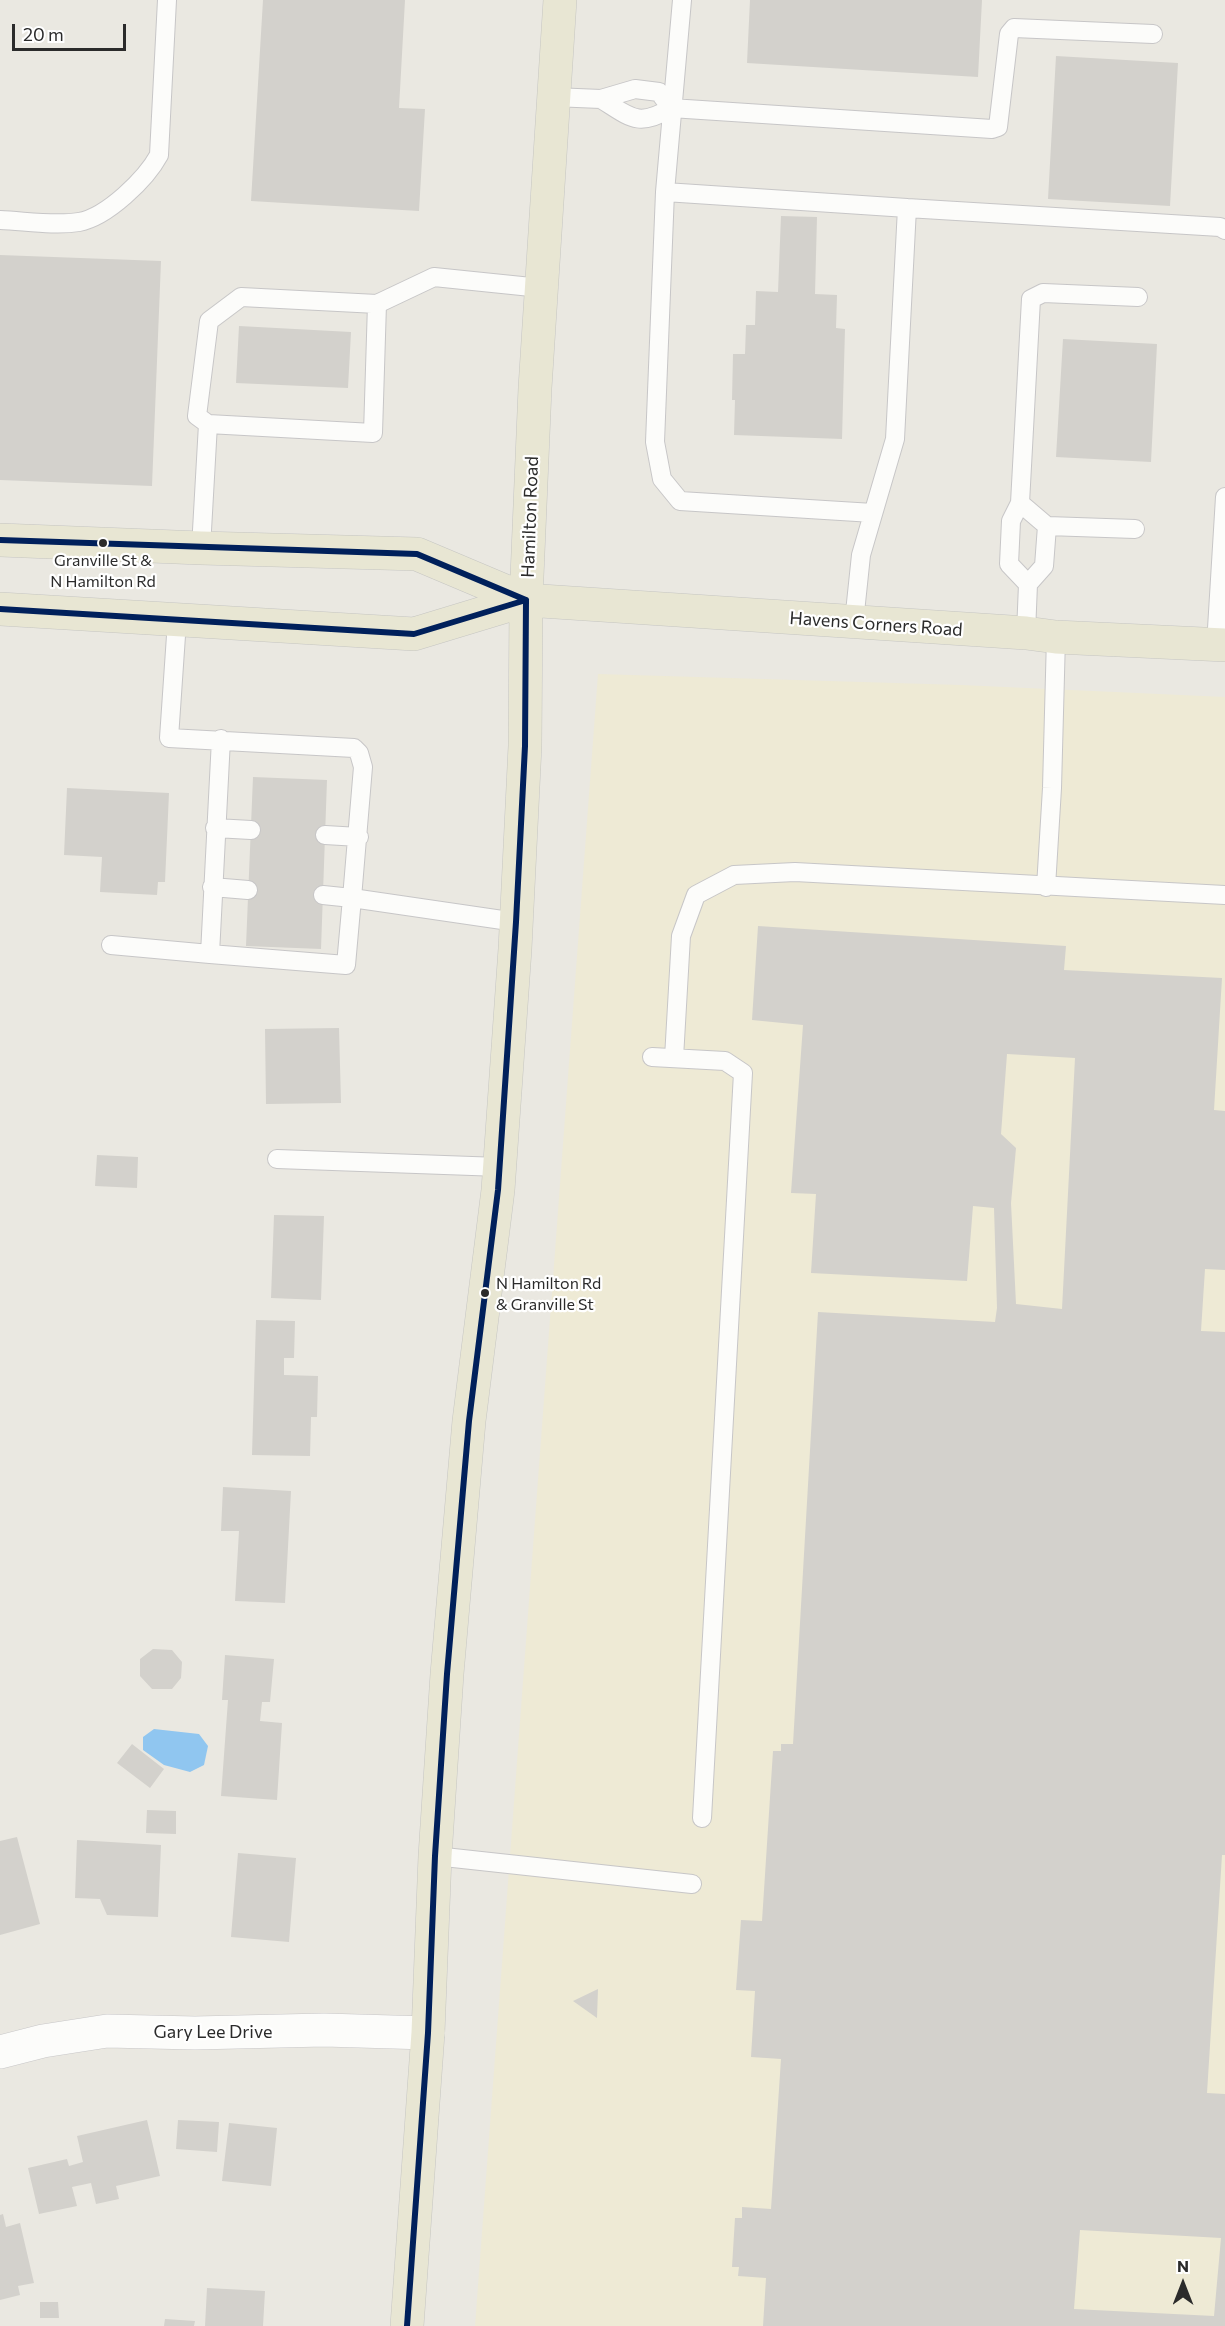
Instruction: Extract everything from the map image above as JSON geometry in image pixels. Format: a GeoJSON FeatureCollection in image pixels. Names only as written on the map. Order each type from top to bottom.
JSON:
{"type":"FeatureCollection","features":[{"type":"Feature","properties":{"kind":"main road","name":"Hamilton Road"},"geometry":{"type":"LineString","coordinates":[[407,2326],[428,2033],[435,1856],[447,1674],[469,1421],[500,1167],[525,746],[526,600],[535,388],[560,0]]}},
{"type":"Feature","properties":{"kind":"main road"},"geometry":{"type":"LineString","coordinates":[[0,540],[201,549],[417,554],[526,600]]}},
{"type":"Feature","properties":{"kind":"main road"},"geometry":{"type":"LineString","coordinates":[[0,609],[414,634],[526,600]]}},
{"type":"Feature","properties":{"kind":"main road","name":"Havens Corners Road"},"geometry":{"type":"LineString","coordinates":[[526,600],[1221,645]]}},
{"type":"Feature","properties":{"kind":"street","name":"Gary Lee Drive"},"geometry":{"type":"LineString","coordinates":[[0,2052],[43,2041],[107,2031],[195,2033],[324,2030],[428,2033]]}},
{"type":"Feature","properties":{"kind":"lane"},"geometry":{"type":"LineString","coordinates":[[0,220],[80,222],[111,207],[154,165],[159,155],[167,0]]}},
{"type":"Feature","properties":{"kind":"lane"},"geometry":{"type":"LineString","coordinates":[[682,0],[665,192],[655,442],[662,479],[680,501],[873,513]]}},
{"type":"Feature","properties":{"kind":"lane"},"geometry":{"type":"LineString","coordinates":[[601,99],[634,119],[656,117],[671,108],[992,129],[998,127],[1009,34],[1014,27],[1153,34]]}},
{"type":"Feature","properties":{"kind":"lane"},"geometry":{"type":"LineString","coordinates":[[553,98],[601,99],[635,88],[659,92],[671,108]]}},
{"type":"Feature","properties":{"kind":"lane"},"geometry":{"type":"LineString","coordinates":[[665,192],[1220,227],[1225,230]]}},
{"type":"Feature","properties":{"kind":"lane"},"geometry":{"type":"LineString","coordinates":[[854,622],[861,555],[895,439],[906,207]]}},
{"type":"Feature","properties":{"kind":"lane"},"geometry":{"type":"LineString","coordinates":[[377,304],[373,433],[208,424],[197,416],[208,321],[241,297],[377,304],[434,278],[541,288]]}},
{"type":"Feature","properties":{"kind":"lane"},"geometry":{"type":"LineString","coordinates":[[1046,887],[1052,788],[1041,635],[1028,584],[1009,564],[1011,521],[1020,503],[1031,299],[1043,293],[1138,297]]}},
{"type":"Feature","properties":{"kind":"lane"},"geometry":{"type":"LineString","coordinates":[[201,549],[208,424]]}},
{"type":"Feature","properties":{"kind":"lane"},"geometry":{"type":"LineString","coordinates":[[1221,645],[1225,497]]}},
{"type":"Feature","properties":{"kind":"lane"},"geometry":{"type":"LineString","coordinates":[[1020,503],[1047,526],[1135,529]]}},
{"type":"Feature","properties":{"kind":"lane"},"geometry":{"type":"LineString","coordinates":[[1028,584],[1044,566],[1047,526]]}},
{"type":"Feature","properties":{"kind":"lane"},"geometry":{"type":"LineString","coordinates":[[111,945],[346,964],[359,837],[363,767],[359,753],[354,748],[221,739],[169,738],[177,621]]}},
{"type":"Feature","properties":{"kind":"lane"},"geometry":{"type":"LineString","coordinates":[[210,954],[221,739]]}},
{"type":"Feature","properties":{"kind":"lane"},"geometry":{"type":"LineString","coordinates":[[215,828],[251,830]]}},
{"type":"Feature","properties":{"kind":"lane"},"geometry":{"type":"LineString","coordinates":[[326,835],[359,837]]}},
{"type":"Feature","properties":{"kind":"lane"},"geometry":{"type":"LineString","coordinates":[[674,1058],[681,936],[696,895],[734,875],[795,872],[1225,895]]}},
{"type":"Feature","properties":{"kind":"lane"},"geometry":{"type":"LineString","coordinates":[[212,887],[248,890]]}},
{"type":"Feature","properties":{"kind":"lane"},"geometry":{"type":"LineString","coordinates":[[323,895],[516,922]]}},
{"type":"Feature","properties":{"kind":"lane"},"geometry":{"type":"LineString","coordinates":[[652,1057],[725,1060],[743,1073],[702,1818]]}},
{"type":"Feature","properties":{"kind":"lane"},"geometry":{"type":"LineString","coordinates":[[277,1159],[500,1167]]}},
{"type":"Feature","properties":{"kind":"lane"},"geometry":{"type":"LineString","coordinates":[[435,1856],[692,1884]]}},
{"type":"Feature","properties":{"kind":"shaded area"},"geometry":{"type":"Polygon","coordinates":[[[598,674],[961,685],[1225,697],[1225,2326],[475,2326],[598,674]]]}},
{"type":"Feature","properties":{"kind":"water"},"geometry":{"type":"Polygon","coordinates":[[[154,1729],[199,1734],[208,1746],[204,1765],[190,1772],[164,1765],[143,1750],[143,1737],[154,1729]]]}},
{"type":"Feature","properties":{"kind":"building"},"geometry":{"type":"Polygon","coordinates":[[[263,0],[405,0],[399,108],[425,109],[419,211],[251,201],[263,0]]]}},
{"type":"Feature","properties":{"kind":"building"},"geometry":{"type":"Polygon","coordinates":[[[750,0],[982,0],[978,77],[747,63],[750,0]]]}},
{"type":"Feature","properties":{"kind":"building"},"geometry":{"type":"Polygon","coordinates":[[[1056,56],[1178,63],[1170,206],[1048,199],[1056,56]]]}},
{"type":"Feature","properties":{"kind":"building"},"geometry":{"type":"Polygon","coordinates":[[[781,216],[817,217],[815,294],[837,295],[836,328],[845,329],[842,439],[734,435],[733,354],[745,354],[746,325],[755,325],[756,291],[778,292],[781,216]]]}},
{"type":"Feature","properties":{"kind":"building"},"geometry":{"type":"Polygon","coordinates":[[[0,255],[161,261],[152,486],[0,480],[0,255]]]}},
{"type":"Feature","properties":{"kind":"building"},"geometry":{"type":"Polygon","coordinates":[[[239,326],[351,332],[348,388],[236,383],[239,326]]]}},
{"type":"Feature","properties":{"kind":"building"},"geometry":{"type":"Polygon","coordinates":[[[1063,339],[1157,344],[1151,462],[1056,457],[1063,339]]]}},
{"type":"Feature","properties":{"kind":"building"},"geometry":{"type":"Polygon","coordinates":[[[253,777],[327,780],[321,949],[246,946],[253,777]]]}},
{"type":"Feature","properties":{"kind":"building"},"geometry":{"type":"Polygon","coordinates":[[[67,788],[169,793],[165,882],[158,882],[157,895],[100,892],[102,857],[64,855],[67,788]]]}},
{"type":"Feature","properties":{"kind":"building"},"geometry":{"type":"Polygon","coordinates":[[[758,926],[1066,946],[1064,970],[1222,978],[1214,1110],[1225,1111],[1225,1270],[1205,1269],[1201,1331],[1225,1332],[1225,1855],[1222,1855],[1207,2093],[1225,2094],[1225,2326],[763,2326],[766,2278],[738,2276],[739,2267],[732,2267],[735,2218],[742,2218],[742,2207],[771,2209],[781,2059],[751,2057],[755,1991],[736,1990],[741,1920],[762,1921],[773,1751],[781,1751],[781,1744],[793,1744],[818,1312],[995,1322],[997,1308],[994,1208],[973,1206],[967,1281],[811,1273],[816,1194],[791,1193],[803,1025],[752,1020],[758,926]],[[1007,1054],[1001,1134],[1016,1148],[1011,1203],[1016,1304],[1062,1309],[1075,1058],[1007,1054]],[[1080,2230],[1074,2309],[1214,2316],[1221,2238],[1080,2230]]]}},
{"type":"Feature","properties":{"kind":"building"},"geometry":{"type":"Polygon","coordinates":[[[339,1028],[341,1103],[266,1104],[265,1029],[339,1028]]]}},
{"type":"Feature","properties":{"kind":"building"},"geometry":{"type":"Polygon","coordinates":[[[97,1155],[138,1157],[137,1188],[95,1186],[97,1155]]]}},
{"type":"Feature","properties":{"kind":"building"},"geometry":{"type":"Polygon","coordinates":[[[274,1215],[324,1216],[321,1300],[271,1298],[274,1215]]]}},
{"type":"Feature","properties":{"kind":"building"},"geometry":{"type":"Polygon","coordinates":[[[256,1320],[295,1321],[294,1358],[284,1358],[284,1375],[318,1376],[317,1417],[311,1417],[310,1456],[252,1455],[256,1320]]]}},
{"type":"Feature","properties":{"kind":"building"},"geometry":{"type":"Polygon","coordinates":[[[223,1487],[291,1491],[285,1603],[235,1601],[239,1531],[221,1531],[223,1487]]]}},
{"type":"Feature","properties":{"kind":"building"},"geometry":{"type":"Polygon","coordinates":[[[153,1649],[172,1650],[182,1662],[181,1678],[172,1689],[152,1689],[140,1676],[140,1659],[153,1649]]]}},
{"type":"Feature","properties":{"kind":"building"},"geometry":{"type":"Polygon","coordinates":[[[225,1655],[274,1659],[270,1702],[262,1702],[260,1721],[282,1723],[277,1800],[221,1796],[228,1700],[222,1700],[225,1655]]]}},
{"type":"Feature","properties":{"kind":"building"},"geometry":{"type":"Polygon","coordinates":[[[132,1744],[164,1769],[150,1788],[117,1763],[132,1744]]]}},
{"type":"Feature","properties":{"kind":"building"},"geometry":{"type":"Polygon","coordinates":[[[147,1810],[176,1811],[176,1834],[146,1833],[147,1810]]]}},
{"type":"Feature","properties":{"kind":"building"},"geometry":{"type":"Polygon","coordinates":[[[17,1837],[40,1924],[0,1935],[0,1841],[17,1837]]]}},
{"type":"Feature","properties":{"kind":"building"},"geometry":{"type":"Polygon","coordinates":[[[77,1840],[161,1845],[158,1917],[107,1915],[100,1899],[75,1898],[77,1840]]]}},
{"type":"Feature","properties":{"kind":"building"},"geometry":{"type":"Polygon","coordinates":[[[238,1853],[296,1858],[289,1942],[231,1937],[238,1853]]]}},
{"type":"Feature","properties":{"kind":"building"},"geometry":{"type":"Polygon","coordinates":[[[598,1989],[597,2018],[573,2001],[598,1989]]]}},
{"type":"Feature","properties":{"kind":"building"},"geometry":{"type":"Polygon","coordinates":[[[147,2120],[160,2176],[116,2186],[119,2199],[96,2204],[91,2183],[72,2187],[77,2206],[39,2214],[28,2168],[67,2159],[69,2166],[83,2162],[77,2136],[147,2120]]]}},
{"type":"Feature","properties":{"kind":"building"},"geometry":{"type":"Polygon","coordinates":[[[178,2120],[219,2122],[217,2152],[176,2149],[178,2120]]]}},
{"type":"Feature","properties":{"kind":"building"},"geometry":{"type":"Polygon","coordinates":[[[229,2123],[277,2128],[271,2186],[222,2181],[229,2123]]]}},
{"type":"Feature","properties":{"kind":"building"},"geometry":{"type":"Polygon","coordinates":[[[3,2214],[6,2227],[20,2223],[34,2283],[18,2286],[20,2295],[0,2300],[0,2215],[3,2214]]]}},
{"type":"Feature","properties":{"kind":"building"},"geometry":{"type":"Polygon","coordinates":[[[207,2288],[265,2291],[263,2326],[205,2326],[207,2288]]]}},
{"type":"Feature","properties":{"kind":"building"},"geometry":{"type":"Polygon","coordinates":[[[40,2302],[58,2302],[59,2318],[40,2318],[40,2302]]]}},
{"type":"Feature","properties":{"kind":"building"},"geometry":{"type":"Polygon","coordinates":[[[165,2319],[195,2321],[194,2326],[164,2326],[165,2319]]]}},
{"type":"Feature","properties":{"kind":"transit line"},"geometry":{"type":"LineString","coordinates":[[0,540],[417,554],[526,600]]}},
{"type":"Feature","properties":{"kind":"transit line"},"geometry":{"type":"LineString","coordinates":[[0,609],[414,634],[526,600]]}},
{"type":"Feature","properties":{"kind":"transit line"},"geometry":{"type":"LineString","coordinates":[[407,2326],[428,2033],[435,1856],[447,1674],[469,1421],[498,1190],[525,746],[526,600]]}},
{"type":"Feature","properties":{"kind":"place","name":"Granville St & N Hamilton Rd"},"geometry":{"type":"Point","coordinates":[103,543]}},
{"type":"Feature","properties":{"kind":"place","name":"N Hamilton Rd & Granville St"},"geometry":{"type":"Point","coordinates":[485,1293]}}]}
